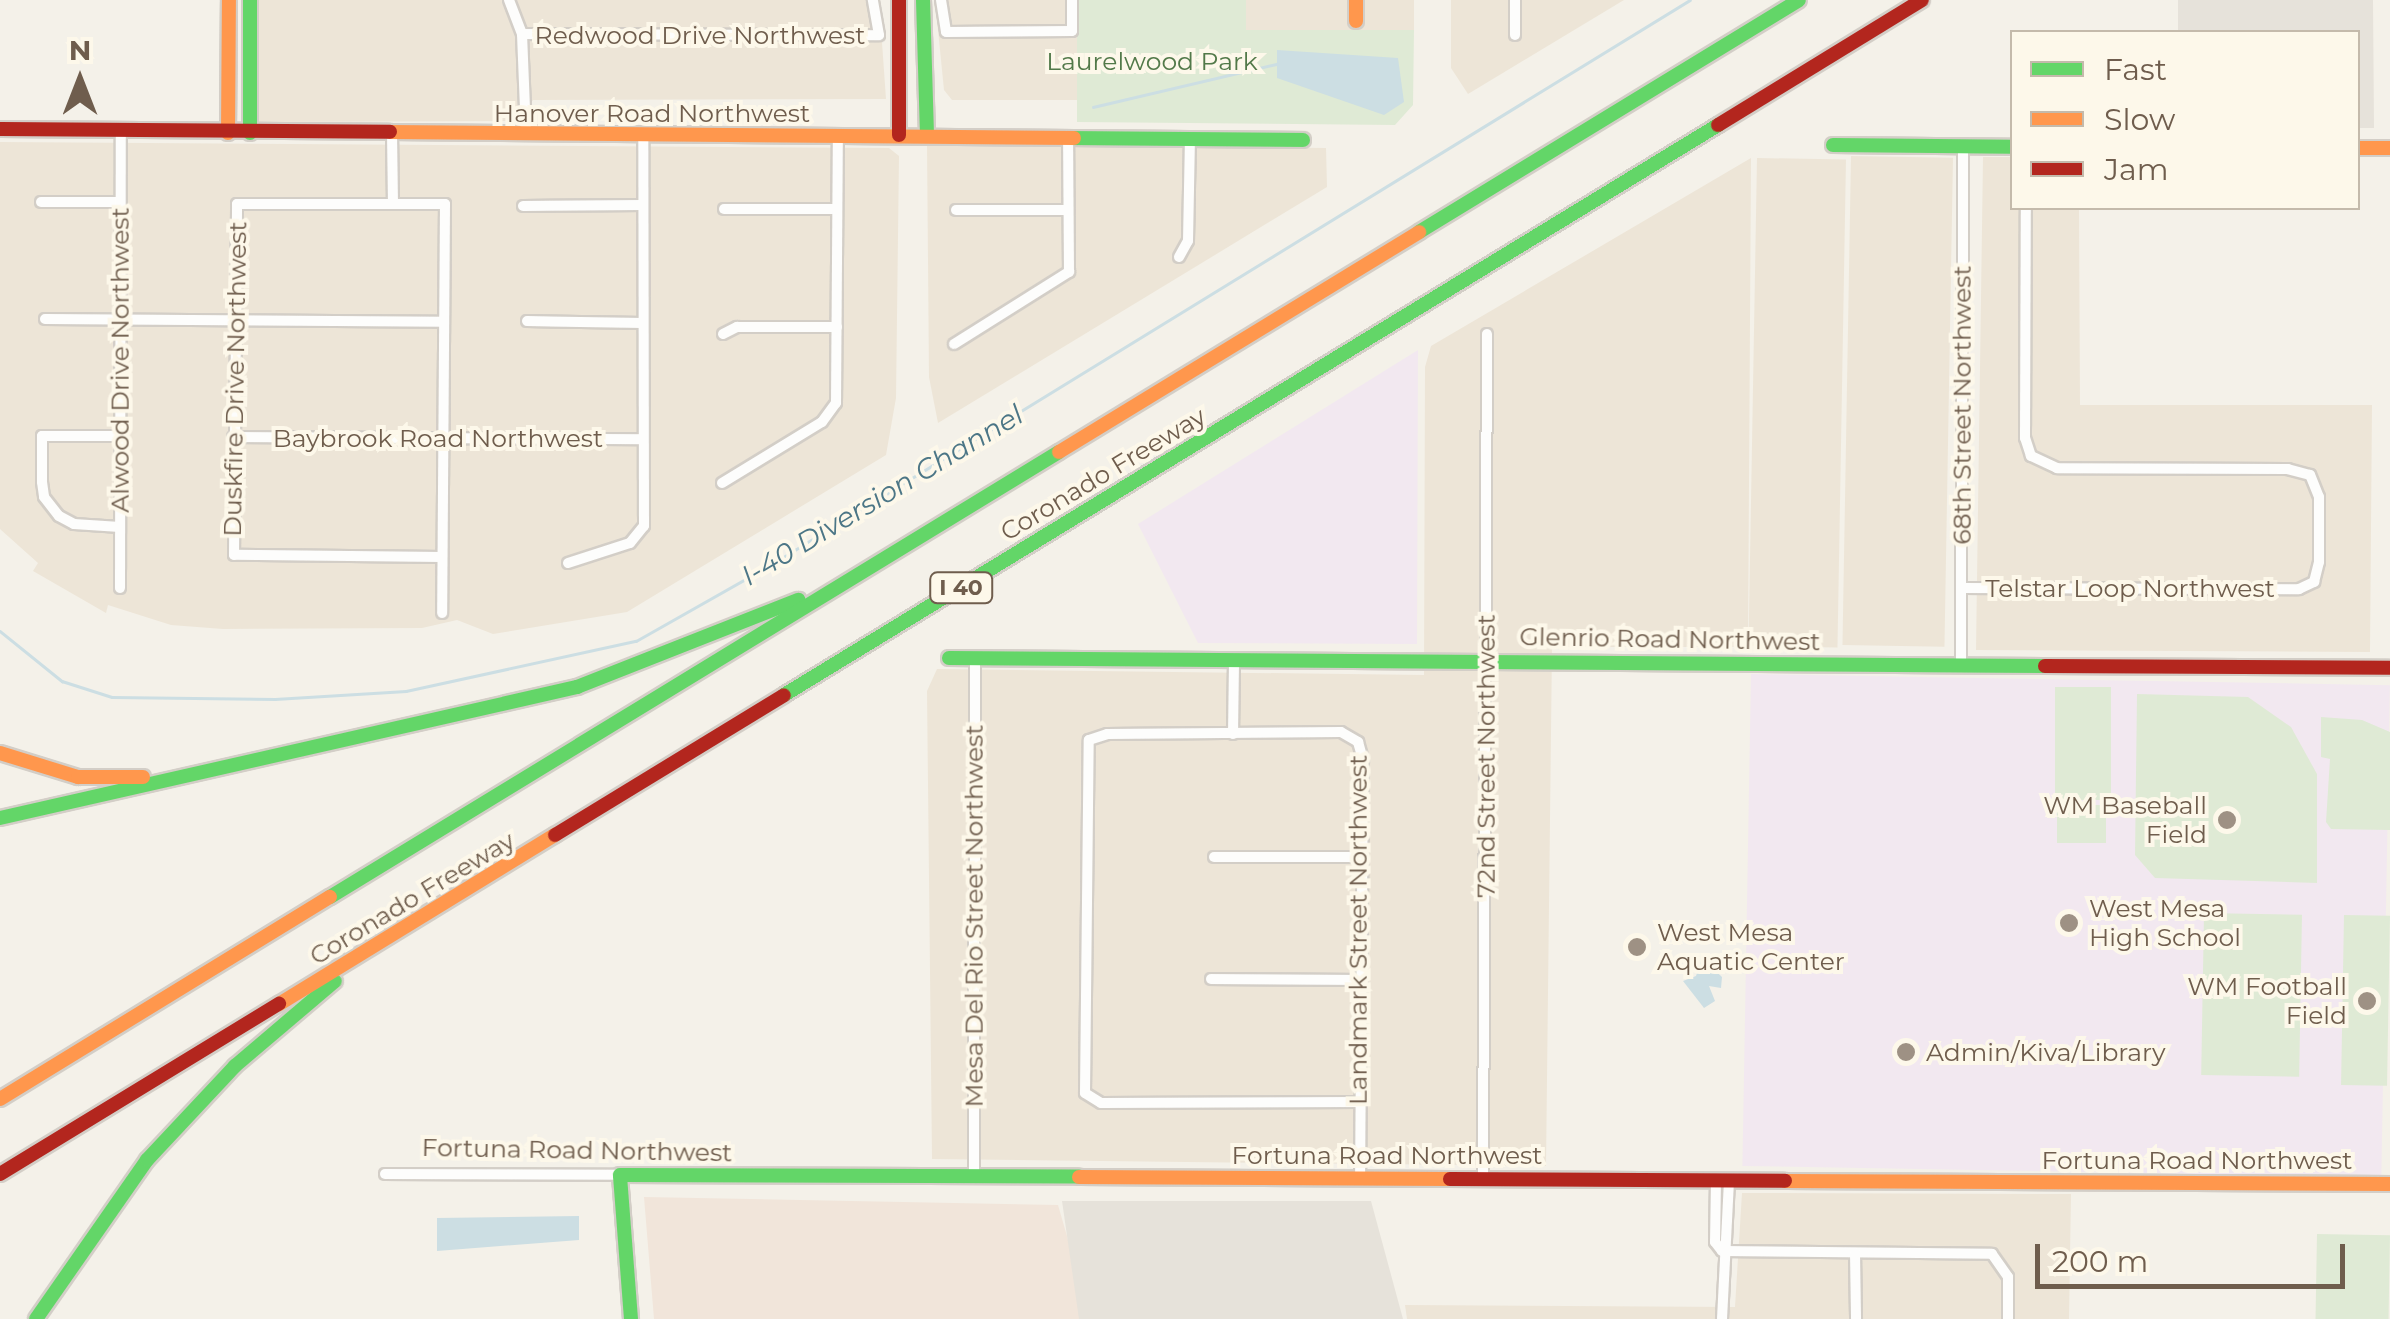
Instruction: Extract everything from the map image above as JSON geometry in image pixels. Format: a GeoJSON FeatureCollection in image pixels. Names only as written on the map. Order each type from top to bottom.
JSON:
{"type":"FeatureCollection","features":[{"type":"Feature","properties":{"kind":"main road"},"geometry":{"type":"LineString","coordinates":[[228,133],[229,0]]}},
{"type":"Feature","properties":{"kind":"main road"},"geometry":{"type":"LineString","coordinates":[[250,0],[250,133]]}},
{"type":"Feature","properties":{"kind":"main road"},"geometry":{"type":"LineString","coordinates":[[899,0],[899,136]]}},
{"type":"Feature","properties":{"kind":"main road"},"geometry":{"type":"LineString","coordinates":[[923,0],[927,136]]}},
{"type":"Feature","properties":{"kind":"main road"},"geometry":{"type":"LineString","coordinates":[[1356,0],[1356,21]]}},
{"type":"Feature","properties":{"kind":"main road","name":"Coronado Freeway"},"geometry":{"type":"LineString","coordinates":[[0,1099],[1799,0]]}},
{"type":"Feature","properties":{"kind":"main road","name":"Coronado Freeway"},"geometry":{"type":"LineString","coordinates":[[0,1174],[1922,0]]}},
{"type":"Feature","properties":{"kind":"main road","name":"Hanover Road Northwest"},"geometry":{"type":"LineString","coordinates":[[0,129],[1303,140]]}},
{"type":"Feature","properties":{"kind":"main road"},"geometry":{"type":"LineString","coordinates":[[1832,145],[2010,147]]}},
{"type":"Feature","properties":{"kind":"main road"},"geometry":{"type":"LineString","coordinates":[[2360,148],[2390,148]]}},
{"type":"Feature","properties":{"kind":"main road"},"geometry":{"type":"LineString","coordinates":[[0,818],[578,687],[687,650],[865,570]]}},
{"type":"Feature","properties":{"kind":"main road","name":"Glenrio Road Northwest"},"geometry":{"type":"LineString","coordinates":[[949,658],[1961,662],[2390,668]]}},
{"type":"Feature","properties":{"kind":"main road"},"geometry":{"type":"LineString","coordinates":[[0,753],[39,770],[111,779],[252,762]]}},
{"type":"Feature","properties":{"kind":"main road"},"geometry":{"type":"LineString","coordinates":[[36,1319],[115,1198],[190,1110],[378,946]]}},
{"type":"Feature","properties":{"kind":"main road"},"geometry":{"type":"LineString","coordinates":[[620,1174],[631,1319]]}},
{"type":"Feature","properties":{"kind":"main road","name":"Fortuna Road Northwest"},"geometry":{"type":"LineString","coordinates":[[620,1174],[2390,1184]]}},
{"type":"Feature","properties":{"kind":"street"},"geometry":{"type":"LineString","coordinates":[[509,0],[522,34],[526,134]]}},
{"type":"Feature","properties":{"kind":"street","name":"Redwood Drive Northwest"},"geometry":{"type":"LineString","coordinates":[[522,34],[879,35],[873,0]]}},
{"type":"Feature","properties":{"kind":"street"},"geometry":{"type":"LineString","coordinates":[[941,0],[946,32],[1072,31],[1072,0]]}},
{"type":"Feature","properties":{"kind":"street"},"geometry":{"type":"LineString","coordinates":[[1515,0],[1516,35]]}},
{"type":"Feature","properties":{"kind":"street","name":"Alwood Drive Northwest"},"geometry":{"type":"LineString","coordinates":[[120,588],[121,132]]}},
{"type":"Feature","properties":{"kind":"street"},"geometry":{"type":"LineString","coordinates":[[392,134],[393,204],[445,204],[442,614]]}},
{"type":"Feature","properties":{"kind":"street"},"geometry":{"type":"LineString","coordinates":[[568,563],[639,535],[643,439],[643,135]]}},
{"type":"Feature","properties":{"kind":"street"},"geometry":{"type":"LineString","coordinates":[[722,483],[831,412],[837,326],[838,136]]}},
{"type":"Feature","properties":{"kind":"street"},"geometry":{"type":"LineString","coordinates":[[954,344],[1069,272],[1068,137]]}},
{"type":"Feature","properties":{"kind":"street"},"geometry":{"type":"LineString","coordinates":[[1179,257],[1188,241],[1190,138]]}},
{"type":"Feature","properties":{"kind":"street","name":"68th Street Northwest"},"geometry":{"type":"LineString","coordinates":[[1961,662],[1963,147]]}},
{"type":"Feature","properties":{"kind":"street"},"geometry":{"type":"LineString","coordinates":[[41,202],[120,202]]}},
{"type":"Feature","properties":{"kind":"street","name":"Duskfire Drive Northwest"},"geometry":{"type":"LineString","coordinates":[[393,204],[237,204],[234,554],[442,556]]}},
{"type":"Feature","properties":{"kind":"street"},"geometry":{"type":"LineString","coordinates":[[523,206],[643,205]]}},
{"type":"Feature","properties":{"kind":"street"},"geometry":{"type":"LineString","coordinates":[[724,209],[837,209]]}},
{"type":"Feature","properties":{"kind":"street"},"geometry":{"type":"LineString","coordinates":[[956,210],[1068,210]]}},
{"type":"Feature","properties":{"kind":"street","name":"Telstar Loop Northwest"},"geometry":{"type":"LineString","coordinates":[[1962,588],[2299,589],[2314,582],[2320,562],[2320,497],[2310,476],[2288,468],[2057,468],[2031,456],[2026,210]]}},
{"type":"Feature","properties":{"kind":"street"},"geometry":{"type":"LineString","coordinates":[[45,319],[443,322]]}},
{"type":"Feature","properties":{"kind":"street"},"geometry":{"type":"LineString","coordinates":[[527,321],[643,323]]}},
{"type":"Feature","properties":{"kind":"street"},"geometry":{"type":"LineString","coordinates":[[723,334],[737,327],[837,326]]}},
{"type":"Feature","properties":{"kind":"street","name":"72nd Street Northwest"},"geometry":{"type":"LineString","coordinates":[[1483,1178],[1488,334]]}},
{"type":"Feature","properties":{"kind":"street"},"geometry":{"type":"LineString","coordinates":[[120,436],[42,436],[44,498],[59,516],[74,524],[120,526]]}},
{"type":"Feature","properties":{"kind":"street","name":"Baybrook Road Northwest"},"geometry":{"type":"LineString","coordinates":[[233,436],[643,439]]}},
{"type":"Feature","properties":{"kind":"street","name":"Mesa Del Rio Street Northwest"},"geometry":{"type":"LineString","coordinates":[[974,658],[974,1175]]}},
{"type":"Feature","properties":{"kind":"street"},"geometry":{"type":"LineString","coordinates":[[1234,660],[1233,734],[1107,734],[1089,740],[1085,1093],[1101,1103],[1359,1102]]}},
{"type":"Feature","properties":{"kind":"street","name":"Landmark Street Northwest"},"geometry":{"type":"LineString","coordinates":[[1233,734],[1341,732],[1358,742],[1363,760],[1359,856],[1360,1178]]}},
{"type":"Feature","properties":{"kind":"street"},"geometry":{"type":"LineString","coordinates":[[1214,857],[1359,856]]}},
{"type":"Feature","properties":{"kind":"street"},"geometry":{"type":"LineString","coordinates":[[1211,979],[1359,980]]}},
{"type":"Feature","properties":{"kind":"street","name":"Fortuna Road Northwest"},"geometry":{"type":"LineString","coordinates":[[384,1174],[620,1174]]}},
{"type":"Feature","properties":{"kind":"street"},"geometry":{"type":"LineString","coordinates":[[1722,1180],[1729,1240],[1722,1251],[1722,1319]]}},
{"type":"Feature","properties":{"kind":"street"},"geometry":{"type":"LineString","coordinates":[[1722,1251],[1992,1254],[2002,1261],[2008,1319]]}},
{"type":"Feature","properties":{"kind":"street"},"geometry":{"type":"LineString","coordinates":[[1855,1253],[1856,1319]]}},
{"type":"Feature","properties":{"kind":"shaded area"},"geometry":{"type":"Polygon","coordinates":[[[259,0],[879,0],[886,99],[533,100],[516,121],[259,122],[259,0]]]}},
{"type":"Feature","properties":{"kind":"shaded area"},"geometry":{"type":"Polygon","coordinates":[[[935,0],[1077,0],[1077,100],[952,100],[944,90],[935,0]]]}},
{"type":"Feature","properties":{"kind":"shaded area"},"geometry":{"type":"Polygon","coordinates":[[[1246,0],[1414,0],[1414,30],[1246,30],[1246,0]]]}},
{"type":"Feature","properties":{"kind":"shaded area"},"geometry":{"type":"Polygon","coordinates":[[[1451,0],[1624,0],[1468,94],[1451,68],[1451,0]]]}},
{"type":"Feature","properties":{"kind":"shaded area"},"geometry":{"type":"Polygon","coordinates":[[[2178,0],[2373,0],[2374,128],[2360,128],[2360,30],[2178,30],[2178,0]]]}},
{"type":"Feature","properties":{"kind":"shaded area"},"geometry":{"type":"Polygon","coordinates":[[[1277,50],[1398,58],[1404,102],[1384,115],[1277,78],[1277,50]]]}},
{"type":"Feature","properties":{"kind":"shaded area"},"geometry":{"type":"Polygon","coordinates":[[[0,142],[889,148],[899,156],[896,398],[886,455],[627,612],[493,634],[457,620],[422,628],[223,629],[171,625],[108,605],[106,613],[33,571],[38,563],[0,529],[0,142]]]}},
{"type":"Feature","properties":{"kind":"shaded area"},"geometry":{"type":"Polygon","coordinates":[[[927,145],[1326,148],[1327,187],[938,423],[929,377],[927,145]]]}},
{"type":"Feature","properties":{"kind":"shaded area"},"geometry":{"type":"Polygon","coordinates":[[[1851,156],[1953,158],[1944,647],[1842,645],[1851,156]]]}},
{"type":"Feature","properties":{"kind":"shaded area"},"geometry":{"type":"Polygon","coordinates":[[[1983,157],[2010,157],[2010,210],[2079,210],[2080,405],[2372,405],[2370,652],[1976,650],[1983,157]]]}},
{"type":"Feature","properties":{"kind":"shaded area"},"geometry":{"type":"Polygon","coordinates":[[[1751,158],[1748,647],[1552,647],[1546,1166],[932,1159],[927,691],[937,669],[1424,675],[1425,367],[1431,346],[1751,158]]]}},
{"type":"Feature","properties":{"kind":"shaded area"},"geometry":{"type":"Polygon","coordinates":[[[1757,158],[1846,160],[1837,647],[1748,646],[1757,158]]]}},
{"type":"Feature","properties":{"kind":"shaded area"},"geometry":{"type":"Polygon","coordinates":[[[1418,350],[1417,644],[1198,643],[1138,524],[1418,350]]]}},
{"type":"Feature","properties":{"kind":"shaded area","name":"West Mesa High School"},"geometry":{"type":"Polygon","coordinates":[[[1751,674],[2390,685],[2381,1177],[1742,1166],[1751,674]]]}},
{"type":"Feature","properties":{"kind":"shaded area"},"geometry":{"type":"Polygon","coordinates":[[[1702,958],[1722,977],[1721,988],[1709,986],[1715,1001],[1704,1008],[1683,981],[1696,976],[1702,958]]]}},
{"type":"Feature","properties":{"kind":"shaded area"},"geometry":{"type":"Polygon","coordinates":[[[1742,1193],[2071,1194],[2069,1319],[1407,1319],[1405,1305],[1735,1307],[1742,1193]]]}},
{"type":"Feature","properties":{"kind":"shaded area"},"geometry":{"type":"Polygon","coordinates":[[[644,1197],[1058,1205],[1091,1319],[654,1319],[644,1197]]]}},
{"type":"Feature","properties":{"kind":"shaded area"},"geometry":{"type":"Polygon","coordinates":[[[1062,1201],[1371,1201],[1403,1319],[1079,1319],[1062,1201]]]}},
{"type":"Feature","properties":{"kind":"shaded area"},"geometry":{"type":"Polygon","coordinates":[[[579,1216],[579,1240],[437,1251],[437,1218],[579,1216]]]}},
{"type":"Feature","properties":{"kind":"green space","name":"Laurelwood Park"},"geometry":{"type":"Polygon","coordinates":[[[1077,0],[1246,0],[1246,30],[1414,30],[1413,105],[1395,125],[1077,122],[1077,0]]]}},
{"type":"Feature","properties":{"kind":"green space"},"geometry":{"type":"Polygon","coordinates":[[[2055,687],[2111,687],[2111,800],[2055,800],[2055,687]]]}},
{"type":"Feature","properties":{"kind":"green space","name":"WM Baseball Field"},"geometry":{"type":"Polygon","coordinates":[[[2137,694],[2248,697],[2291,727],[2317,774],[2317,883],[2155,878],[2135,855],[2137,694]]]}},
{"type":"Feature","properties":{"kind":"green space"},"geometry":{"type":"Polygon","coordinates":[[[2321,717],[2362,720],[2390,732],[2390,830],[2331,829],[2326,822],[2330,759],[2321,757],[2321,717]]]}},
{"type":"Feature","properties":{"kind":"green space"},"geometry":{"type":"Polygon","coordinates":[[[2057,805],[2106,805],[2106,843],[2057,843],[2057,805]]]}},
{"type":"Feature","properties":{"kind":"green space"},"geometry":{"type":"Polygon","coordinates":[[[2204,913],[2302,915],[2299,1077],[2201,1075],[2204,913]]]}},
{"type":"Feature","properties":{"kind":"green space","name":"WM Football Field"},"geometry":{"type":"Polygon","coordinates":[[[2344,915],[2390,916],[2387,1086],[2341,1085],[2344,915]]]}},
{"type":"Feature","properties":{"kind":"green space"},"geometry":{"type":"Polygon","coordinates":[[[2317,1234],[2390,1235],[2389,1319],[2316,1319],[2317,1234]]]}},
{"type":"Feature","properties":{"kind":"waterway","name":"I-40 Diversion Channel"},"geometry":{"type":"LineString","coordinates":[[0,631],[62,681],[112,697],[275,699],[406,691],[636,641],[772,564],[1690,0]]}},
{"type":"Feature","properties":{"kind":"waterway"},"geometry":{"type":"LineString","coordinates":[[1093,107],[1277,64]]}},
{"type":"Feature","properties":{"kind":"traffic: fast"},"geometry":{"type":"LineString","coordinates":[[250,0],[250,133]]}},
{"type":"Feature","properties":{"kind":"traffic: fast"},"geometry":{"type":"LineString","coordinates":[[923,0],[927,135]]}},
{"type":"Feature","properties":{"kind":"traffic: fast"},"geometry":{"type":"LineString","coordinates":[[1419,232],[1799,0]]}},
{"type":"Feature","properties":{"kind":"traffic: fast"},"geometry":{"type":"LineString","coordinates":[[784,695],[1718,125]]}},
{"type":"Feature","properties":{"kind":"traffic: fast"},"geometry":{"type":"LineString","coordinates":[[1074,138],[1303,140]]}},
{"type":"Feature","properties":{"kind":"traffic: fast"},"geometry":{"type":"LineString","coordinates":[[1833,145],[2010,147]]}},
{"type":"Feature","properties":{"kind":"traffic: fast"},"geometry":{"type":"LineString","coordinates":[[330,897],[1059,452]]}},
{"type":"Feature","properties":{"kind":"traffic: fast"},"geometry":{"type":"LineString","coordinates":[[0,818],[577,687],[798,600]]}},
{"type":"Feature","properties":{"kind":"traffic: fast"},"geometry":{"type":"LineString","coordinates":[[949,658],[2045,666]]}},
{"type":"Feature","properties":{"kind":"traffic: fast"},"geometry":{"type":"LineString","coordinates":[[36,1319],[147,1160],[235,1066],[335,981]]}},
{"type":"Feature","properties":{"kind":"traffic: fast"},"geometry":{"type":"LineString","coordinates":[[631,1319],[620,1175],[1079,1177]]}},
{"type":"Feature","properties":{"kind":"traffic: slow"},"geometry":{"type":"LineString","coordinates":[[228,133],[229,0]]}},
{"type":"Feature","properties":{"kind":"traffic: slow"},"geometry":{"type":"LineString","coordinates":[[1356,0],[1356,21]]}},
{"type":"Feature","properties":{"kind":"traffic: slow"},"geometry":{"type":"LineString","coordinates":[[390,132],[1074,138]]}},
{"type":"Feature","properties":{"kind":"traffic: slow"},"geometry":{"type":"LineString","coordinates":[[2360,148],[2390,148]]}},
{"type":"Feature","properties":{"kind":"traffic: slow"},"geometry":{"type":"LineString","coordinates":[[1059,452],[1419,232]]}},
{"type":"Feature","properties":{"kind":"traffic: slow"},"geometry":{"type":"LineString","coordinates":[[0,753],[78,777],[143,777]]}},
{"type":"Feature","properties":{"kind":"traffic: slow"},"geometry":{"type":"LineString","coordinates":[[279,1004],[555,835]]}},
{"type":"Feature","properties":{"kind":"traffic: slow"},"geometry":{"type":"LineString","coordinates":[[0,1099],[330,897]]}},
{"type":"Feature","properties":{"kind":"traffic: slow"},"geometry":{"type":"LineString","coordinates":[[1079,1177],[1450,1179]]}},
{"type":"Feature","properties":{"kind":"traffic: slow"},"geometry":{"type":"LineString","coordinates":[[1785,1181],[2390,1184]]}},
{"type":"Feature","properties":{"kind":"traffic: jam"},"geometry":{"type":"LineString","coordinates":[[899,0],[899,135]]}},
{"type":"Feature","properties":{"kind":"traffic: jam"},"geometry":{"type":"LineString","coordinates":[[1718,125],[1922,0]]}},
{"type":"Feature","properties":{"kind":"traffic: jam"},"geometry":{"type":"LineString","coordinates":[[0,129],[390,132]]}},
{"type":"Feature","properties":{"kind":"traffic: jam"},"geometry":{"type":"LineString","coordinates":[[2045,666],[2390,668]]}},
{"type":"Feature","properties":{"kind":"traffic: jam"},"geometry":{"type":"LineString","coordinates":[[555,835],[784,695]]}},
{"type":"Feature","properties":{"kind":"traffic: jam"},"geometry":{"type":"LineString","coordinates":[[0,1174],[279,1004]]}},
{"type":"Feature","properties":{"kind":"traffic: jam"},"geometry":{"type":"LineString","coordinates":[[1450,1179],[1785,1181]]}},
{"type":"Feature","properties":{"kind":"place","name":"WM Baseball Field"},"geometry":{"type":"Point","coordinates":[2227,820]}},
{"type":"Feature","properties":{"kind":"place","name":"West Mesa High School"},"geometry":{"type":"Point","coordinates":[2069,923]}},
{"type":"Feature","properties":{"kind":"place","name":"West Mesa Aquatic Center"},"geometry":{"type":"Point","coordinates":[1637,947]}},
{"type":"Feature","properties":{"kind":"place","name":"WM Football Field"},"geometry":{"type":"Point","coordinates":[2367,1001]}},
{"type":"Feature","properties":{"kind":"place","name":"Admin/Kiva/Library"},"geometry":{"type":"Point","coordinates":[1906,1052]}}]}
